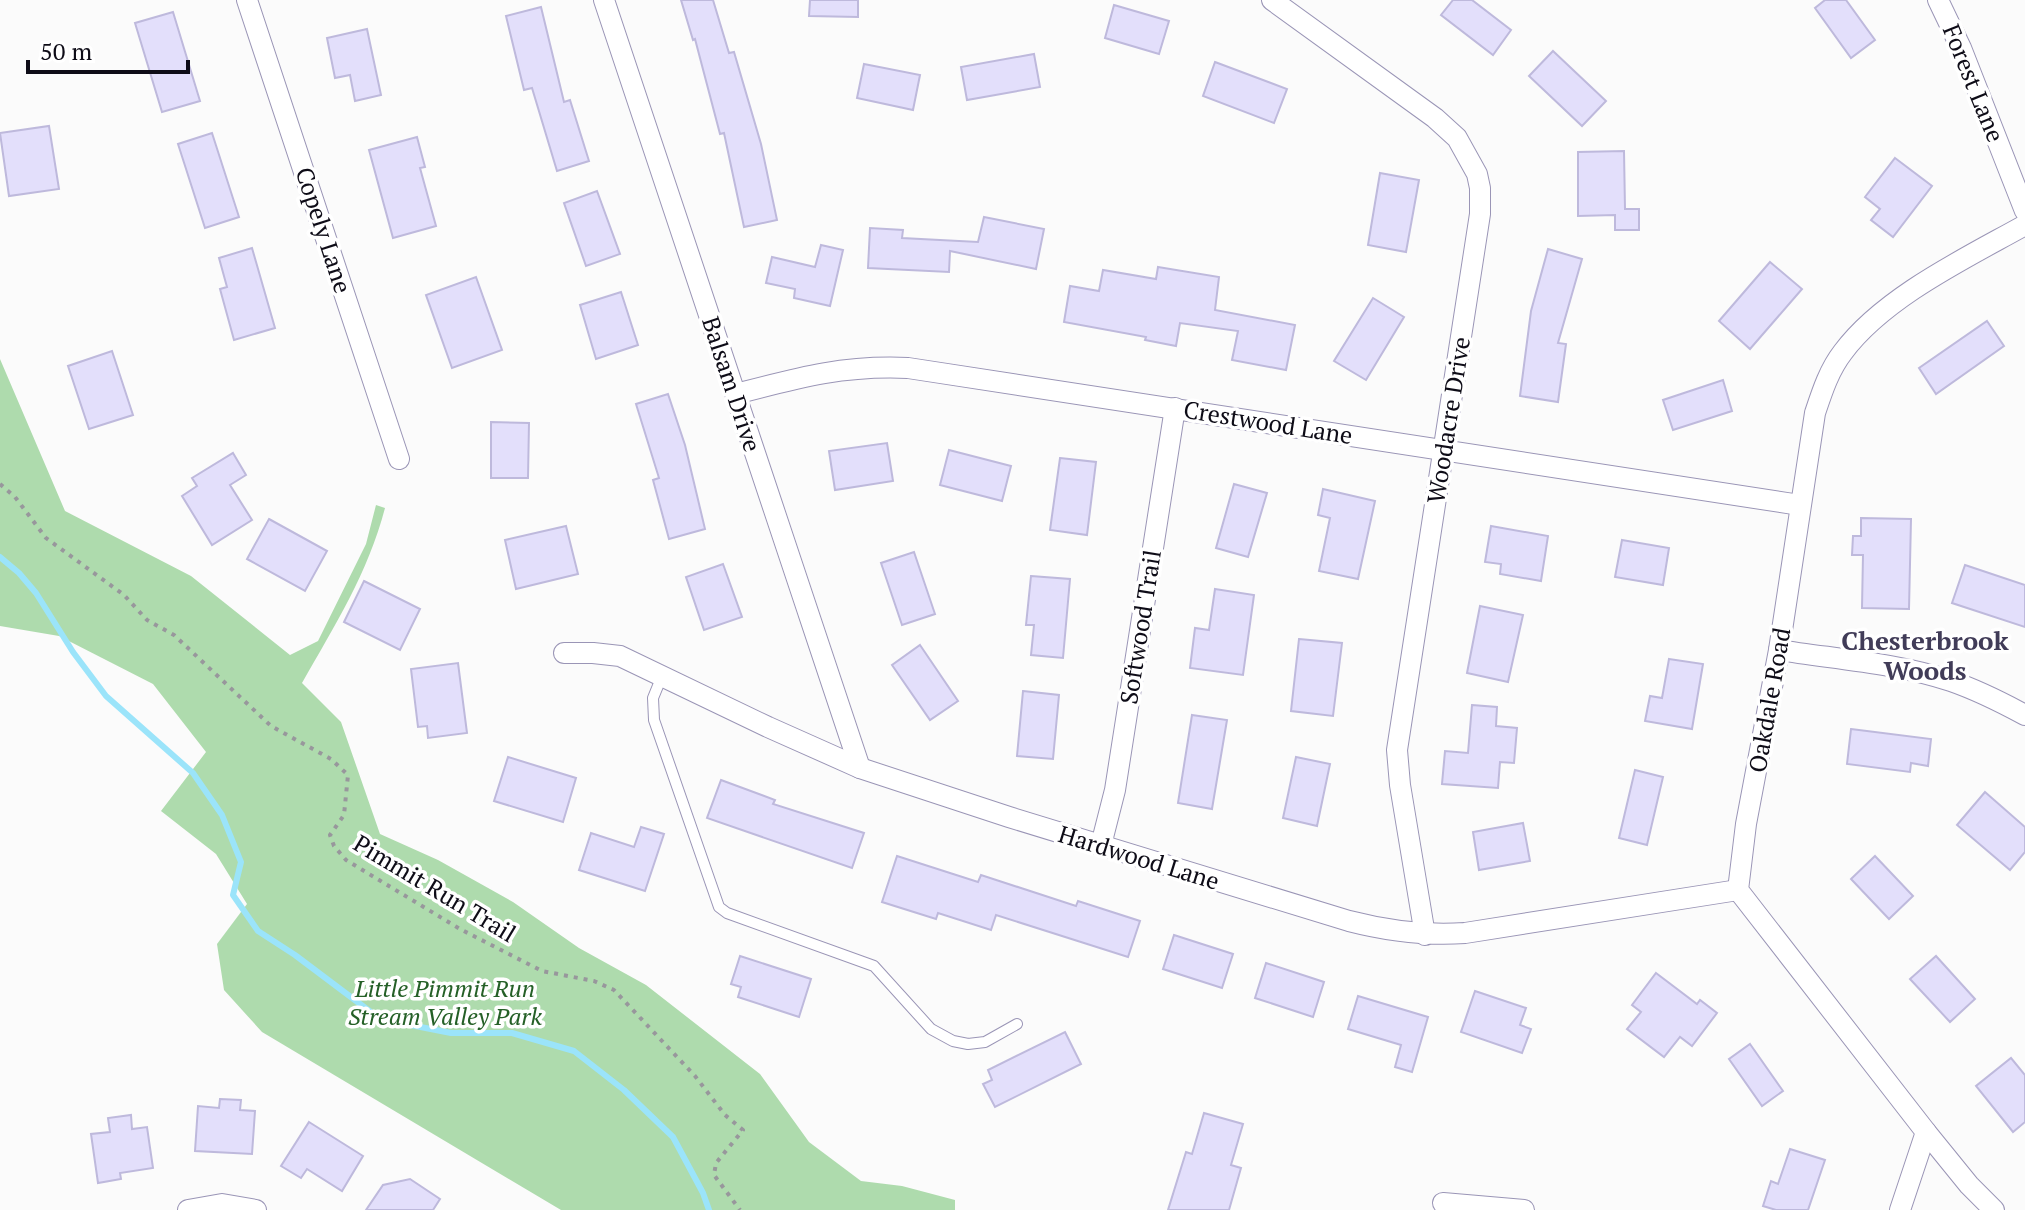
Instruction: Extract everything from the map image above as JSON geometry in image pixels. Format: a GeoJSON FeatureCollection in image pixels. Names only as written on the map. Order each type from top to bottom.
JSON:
{"type":"FeatureCollection","features":[{"type":"Feature","properties":{"kind":"street","name":"Copely Lane"},"geometry":{"type":"LineString","coordinates":[[247,0],[399,459]]}},
{"type":"Feature","properties":{"kind":"street","name":"Balsam Drive"},"geometry":{"type":"LineString","coordinates":[[604,0],[860,768]]}},
{"type":"Feature","properties":{"kind":"street","name":"Woodacre Drive"},"geometry":{"type":"LineString","coordinates":[[1272,0],[1447,127],[1472,161],[1480,188],[1480,214],[1397,750],[1425,935]]}},
{"type":"Feature","properties":{"kind":"street","name":"Forest Lane"},"geometry":{"type":"LineString","coordinates":[[1938,0],[1961,48],[2025,211]]}},
{"type":"Feature","properties":{"kind":"street","name":"Oakdale Road"},"geometry":{"type":"LineString","coordinates":[[1738,890],[1746,824],[1779,650],[1815,413],[1825,382],[1841,354],[1862,328],[1887,307],[2025,225]]}},
{"type":"Feature","properties":{"kind":"street","name":"Crestwood Lane"},"geometry":{"type":"LineString","coordinates":[[736,394],[824,372],[878,367],[944,373],[1800,505]]}},
{"type":"Feature","properties":{"kind":"street","name":"Softwood Trail"},"geometry":{"type":"LineString","coordinates":[[1101,845],[1115,790],[1175,408]]}},
{"type":"Feature","properties":{"kind":"street"},"geometry":{"type":"LineString","coordinates":[[1779,650],[1948,680],[1987,695],[2025,715]]}},
{"type":"Feature","properties":{"kind":"street","name":"Hardwood Lane"},"geometry":{"type":"LineString","coordinates":[[564,653],[620,656],[860,768],[1101,845],[1390,931],[1425,935],[1465,933],[1738,890]]}},
{"type":"Feature","properties":{"kind":"street"},"geometry":{"type":"LineString","coordinates":[[1738,890],[1926,1132],[1969,1185],[1994,1210]]}},
{"type":"Feature","properties":{"kind":"street"},"geometry":{"type":"LineString","coordinates":[[1900,1210],[1926,1132]]}},
{"type":"Feature","properties":{"kind":"street"},"geometry":{"type":"LineString","coordinates":[[1443,1203],[1524,1210]]}},
{"type":"Feature","properties":{"kind":"street"},"geometry":{"type":"LineString","coordinates":[[188,1210],[222,1204],[256,1210]]}},
{"type":"Feature","properties":{"kind":"lane"},"geometry":{"type":"LineString","coordinates":[[662,676],[653,698],[654,720],[719,907],[727,913],[874,966],[931,1029],[953,1041],[968,1044],[985,1042],[1017,1024]]}},
{"type":"Feature","properties":{"kind":"path","name":"Pimmit Run Trail"},"geometry":{"type":"LineString","coordinates":[[0,484],[15,497],[46,538],[124,595],[147,620],[174,635],[271,726],[331,759],[348,775],[344,815],[330,835],[334,846],[346,860],[488,944],[542,971],[594,981],[614,990],[627,1002],[695,1076],[725,1115],[743,1130],[716,1163],[714,1175],[740,1210]]}},
{"type":"Feature","properties":{"kind":"green space","name":"Little Pimmit Run Stream Valley Park"},"geometry":{"type":"Polygon","coordinates":[[[0,359],[65,511],[191,576],[290,655],[318,641],[366,544],[376,505],[385,508],[360,577],[302,683],[341,722],[380,834],[438,860],[513,902],[579,948],[646,985],[760,1074],[809,1142],[861,1181],[902,1186],[955,1200],[955,1210],[561,1210],[262,1032],[224,990],[217,944],[247,904],[216,854],[161,811],[206,752],[153,684],[59,636],[0,626],[0,359]]]}},
{"type":"Feature","properties":{"kind":"building"},"geometry":{"type":"Polygon","coordinates":[[[681,0],[713,0],[729,53],[734,52],[761,144],[777,220],[744,227],[724,133],[720,134],[695,39],[681,0]]]}},
{"type":"Feature","properties":{"kind":"building"},"geometry":{"type":"Polygon","coordinates":[[[810,0],[858,0],[858,17],[809,16],[810,0]]]}},
{"type":"Feature","properties":{"kind":"building"},"geometry":{"type":"Polygon","coordinates":[[[1453,0],[1472,0],[1511,30],[1493,55],[1441,15],[1453,0]]]}},
{"type":"Feature","properties":{"kind":"building"},"geometry":{"type":"Polygon","coordinates":[[[1825,0],[1846,0],[1875,40],[1851,58],[1815,8],[1825,0]]]}},
{"type":"Feature","properties":{"kind":"building"},"geometry":{"type":"Polygon","coordinates":[[[1114,5],[1169,21],[1159,54],[1105,38],[1114,5]]]}},
{"type":"Feature","properties":{"kind":"building"},"geometry":{"type":"Polygon","coordinates":[[[541,7],[564,102],[570,100],[589,161],[557,171],[532,88],[524,90],[506,16],[541,7]]]}},
{"type":"Feature","properties":{"kind":"building"},"geometry":{"type":"Polygon","coordinates":[[[173,12],[200,101],[162,112],[135,23],[173,12]]]}},
{"type":"Feature","properties":{"kind":"building"},"geometry":{"type":"Polygon","coordinates":[[[367,29],[381,95],[355,101],[350,75],[335,78],[327,38],[367,29]]]}},
{"type":"Feature","properties":{"kind":"building"},"geometry":{"type":"Polygon","coordinates":[[[1553,51],[1606,101],[1582,126],[1529,76],[1553,51]]]}},
{"type":"Feature","properties":{"kind":"building"},"geometry":{"type":"Polygon","coordinates":[[[1034,54],[1040,87],[967,100],[961,67],[1034,54]]]}},
{"type":"Feature","properties":{"kind":"building"},"geometry":{"type":"Polygon","coordinates":[[[1215,62],[1287,89],[1274,123],[1203,96],[1215,62]]]}},
{"type":"Feature","properties":{"kind":"building"},"geometry":{"type":"Polygon","coordinates":[[[864,64],[920,75],[913,110],[857,98],[864,64]]]}},
{"type":"Feature","properties":{"kind":"building"},"geometry":{"type":"Polygon","coordinates":[[[49,126],[59,189],[9,196],[0,133],[49,126]]]}},
{"type":"Feature","properties":{"kind":"building"},"geometry":{"type":"Polygon","coordinates":[[[212,133],[239,217],[205,228],[178,144],[212,133]]]}},
{"type":"Feature","properties":{"kind":"building"},"geometry":{"type":"Polygon","coordinates":[[[417,137],[425,167],[420,168],[436,226],[393,238],[369,150],[417,137]]]}},
{"type":"Feature","properties":{"kind":"building"},"geometry":{"type":"Polygon","coordinates":[[[1624,151],[1625,209],[1639,209],[1639,230],[1615,230],[1615,215],[1578,216],[1578,152],[1624,151]]]}},
{"type":"Feature","properties":{"kind":"building"},"geometry":{"type":"Polygon","coordinates":[[[1895,158],[1932,186],[1893,237],[1871,220],[1880,209],[1865,197],[1895,158]]]}},
{"type":"Feature","properties":{"kind":"building"},"geometry":{"type":"Polygon","coordinates":[[[1380,173],[1419,180],[1406,252],[1368,245],[1380,173]]]}},
{"type":"Feature","properties":{"kind":"building"},"geometry":{"type":"Polygon","coordinates":[[[597,191],[620,254],[586,266],[564,203],[597,191]]]}},
{"type":"Feature","properties":{"kind":"building"},"geometry":{"type":"Polygon","coordinates":[[[984,217],[1044,229],[1036,269],[950,251],[949,272],[868,268],[870,228],[903,230],[902,238],[978,242],[984,217]]]}},
{"type":"Feature","properties":{"kind":"building"},"geometry":{"type":"Polygon","coordinates":[[[821,245],[843,250],[830,306],[794,298],[795,289],[766,283],[772,257],[815,267],[821,245]]]}},
{"type":"Feature","properties":{"kind":"building"},"geometry":{"type":"Polygon","coordinates":[[[252,248],[275,328],[234,340],[220,289],[227,287],[219,258],[252,248]]]}},
{"type":"Feature","properties":{"kind":"building"},"geometry":{"type":"Polygon","coordinates":[[[1548,249],[1582,259],[1558,343],[1566,344],[1558,402],[1520,396],[1531,311],[1548,249]]]}},
{"type":"Feature","properties":{"kind":"building"},"geometry":{"type":"Polygon","coordinates":[[[1770,262],[1802,289],[1750,349],[1719,321],[1770,262]]]}},
{"type":"Feature","properties":{"kind":"building"},"geometry":{"type":"Polygon","coordinates":[[[1158,267],[1219,277],[1215,310],[1295,325],[1286,370],[1232,360],[1238,331],[1180,323],[1176,346],[1145,340],[1146,337],[1064,322],[1070,286],[1099,291],[1103,270],[1156,279],[1158,267]]]}},
{"type":"Feature","properties":{"kind":"building"},"geometry":{"type":"Polygon","coordinates":[[[476,277],[502,350],[452,368],[426,295],[476,277]]]}},
{"type":"Feature","properties":{"kind":"building"},"geometry":{"type":"Polygon","coordinates":[[[621,292],[638,345],[596,359],[580,305],[621,292]]]}},
{"type":"Feature","properties":{"kind":"building"},"geometry":{"type":"Polygon","coordinates":[[[1373,298],[1404,317],[1366,380],[1334,361],[1373,298]]]}},
{"type":"Feature","properties":{"kind":"building"},"geometry":{"type":"Polygon","coordinates":[[[1987,321],[2004,346],[1936,394],[1919,368],[1987,321]]]}},
{"type":"Feature","properties":{"kind":"building"},"geometry":{"type":"Polygon","coordinates":[[[112,351],[133,415],[89,429],[68,366],[112,351]]]}},
{"type":"Feature","properties":{"kind":"building"},"geometry":{"type":"Polygon","coordinates":[[[1723,380],[1732,411],[1673,430],[1663,400],[1723,380]]]}},
{"type":"Feature","properties":{"kind":"building"},"geometry":{"type":"Polygon","coordinates":[[[668,394],[685,445],[705,529],[669,539],[653,480],[659,478],[636,404],[668,394]]]}},
{"type":"Feature","properties":{"kind":"building"},"geometry":{"type":"Polygon","coordinates":[[[491,422],[529,423],[528,478],[491,478],[491,422]]]}},
{"type":"Feature","properties":{"kind":"building"},"geometry":{"type":"Polygon","coordinates":[[[887,443],[893,481],[835,490],[829,451],[887,443]]]}},
{"type":"Feature","properties":{"kind":"building"},"geometry":{"type":"Polygon","coordinates":[[[949,450],[1011,466],[1002,501],[940,485],[949,450]]]}},
{"type":"Feature","properties":{"kind":"building"},"geometry":{"type":"Polygon","coordinates":[[[233,453],[246,475],[230,485],[252,520],[212,545],[182,496],[197,486],[192,478],[233,453]]]}},
{"type":"Feature","properties":{"kind":"building"},"geometry":{"type":"Polygon","coordinates":[[[1060,458],[1096,462],[1087,535],[1050,530],[1060,458]]]}},
{"type":"Feature","properties":{"kind":"building"},"geometry":{"type":"Polygon","coordinates":[[[1234,484],[1267,493],[1248,557],[1216,548],[1234,484]]]}},
{"type":"Feature","properties":{"kind":"building"},"geometry":{"type":"Polygon","coordinates":[[[1323,489],[1375,501],[1358,579],[1319,571],[1330,518],[1318,515],[1323,489]]]}},
{"type":"Feature","properties":{"kind":"building"},"geometry":{"type":"Polygon","coordinates":[[[1861,518],[1911,519],[1909,609],[1862,608],[1863,555],[1852,555],[1853,536],[1861,536],[1861,518]]]}},
{"type":"Feature","properties":{"kind":"building"},"geometry":{"type":"Polygon","coordinates":[[[269,519],[327,551],[305,591],[247,559],[269,519]]]}},
{"type":"Feature","properties":{"kind":"building"},"geometry":{"type":"Polygon","coordinates":[[[566,526],[578,574],[516,589],[505,540],[566,526]]]}},
{"type":"Feature","properties":{"kind":"building"},"geometry":{"type":"Polygon","coordinates":[[[1491,526],[1548,536],[1541,581],[1500,574],[1501,564],[1485,562],[1491,526]]]}},
{"type":"Feature","properties":{"kind":"building"},"geometry":{"type":"Polygon","coordinates":[[[1622,540],[1669,548],[1663,585],[1615,577],[1622,540]]]}},
{"type":"Feature","properties":{"kind":"building"},"geometry":{"type":"Polygon","coordinates":[[[914,552],[935,614],[902,625],[881,563],[914,552]]]}},
{"type":"Feature","properties":{"kind":"building"},"geometry":{"type":"Polygon","coordinates":[[[723,564],[742,617],[704,630],[686,577],[723,564]]]}},
{"type":"Feature","properties":{"kind":"building"},"geometry":{"type":"Polygon","coordinates":[[[1965,565],[2025,585],[2025,627],[1952,603],[1965,565]]]}},
{"type":"Feature","properties":{"kind":"building"},"geometry":{"type":"Polygon","coordinates":[[[1031,576],[1070,579],[1063,658],[1031,655],[1034,625],[1026,625],[1031,576]]]}},
{"type":"Feature","properties":{"kind":"building"},"geometry":{"type":"Polygon","coordinates":[[[364,581],[420,609],[400,650],[344,622],[364,581]]]}},
{"type":"Feature","properties":{"kind":"building"},"geometry":{"type":"Polygon","coordinates":[[[1215,589],[1254,595],[1243,675],[1190,668],[1195,628],[1209,630],[1215,589]]]}},
{"type":"Feature","properties":{"kind":"building"},"geometry":{"type":"Polygon","coordinates":[[[1480,606],[1523,615],[1508,682],[1467,673],[1480,606]]]}},
{"type":"Feature","properties":{"kind":"building"},"geometry":{"type":"Polygon","coordinates":[[[1299,639],[1342,643],[1333,716],[1291,711],[1299,639]]]}},
{"type":"Feature","properties":{"kind":"building"},"geometry":{"type":"Polygon","coordinates":[[[920,645],[958,701],[930,720],[892,665],[920,645]]]}},
{"type":"Feature","properties":{"kind":"building"},"geometry":{"type":"Polygon","coordinates":[[[1669,659],[1703,664],[1692,729],[1645,721],[1650,696],[1662,698],[1669,659]]]}},
{"type":"Feature","properties":{"kind":"building"},"geometry":{"type":"Polygon","coordinates":[[[458,663],[467,733],[428,738],[427,726],[418,727],[411,669],[458,663]]]}},
{"type":"Feature","properties":{"kind":"building"},"geometry":{"type":"Polygon","coordinates":[[[1023,691],[1059,695],[1053,759],[1017,756],[1023,691]]]}},
{"type":"Feature","properties":{"kind":"building"},"geometry":{"type":"Polygon","coordinates":[[[1472,705],[1497,707],[1496,726],[1517,728],[1514,763],[1500,762],[1498,788],[1442,784],[1445,751],[1468,753],[1472,705]]]}},
{"type":"Feature","properties":{"kind":"building"},"geometry":{"type":"Polygon","coordinates":[[[1192,715],[1227,720],[1212,809],[1178,803],[1192,715]]]}},
{"type":"Feature","properties":{"kind":"building"},"geometry":{"type":"Polygon","coordinates":[[[1851,729],[1931,739],[1928,766],[1911,763],[1910,772],[1847,764],[1851,729]]]}},
{"type":"Feature","properties":{"kind":"building"},"geometry":{"type":"Polygon","coordinates":[[[508,757],[576,778],[563,822],[494,801],[508,757]]]}},
{"type":"Feature","properties":{"kind":"building"},"geometry":{"type":"Polygon","coordinates":[[[1296,757],[1330,764],[1317,826],[1283,818],[1296,757]]]}},
{"type":"Feature","properties":{"kind":"building"},"geometry":{"type":"Polygon","coordinates":[[[1635,770],[1663,777],[1647,845],[1619,838],[1635,770]]]}},
{"type":"Feature","properties":{"kind":"building"},"geometry":{"type":"Polygon","coordinates":[[[721,780],[775,800],[773,804],[864,833],[852,868],[707,818],[721,780]]]}},
{"type":"Feature","properties":{"kind":"building"},"geometry":{"type":"Polygon","coordinates":[[[1985,792],[2025,827],[2025,852],[2010,870],[1957,825],[1985,792]]]}},
{"type":"Feature","properties":{"kind":"building"},"geometry":{"type":"Polygon","coordinates":[[[1523,823],[1530,861],[1479,870],[1473,832],[1523,823]]]}},
{"type":"Feature","properties":{"kind":"building"},"geometry":{"type":"Polygon","coordinates":[[[641,827],[664,834],[645,891],[579,870],[591,833],[634,847],[641,827]]]}},
{"type":"Feature","properties":{"kind":"building"},"geometry":{"type":"Polygon","coordinates":[[[897,856],[978,882],[981,875],[1076,906],[1078,901],[1140,921],[1128,957],[996,915],[991,930],[938,913],[936,919],[882,902],[897,856]]]}},
{"type":"Feature","properties":{"kind":"building"},"geometry":{"type":"Polygon","coordinates":[[[1875,856],[1913,896],[1889,919],[1851,879],[1875,856]]]}},
{"type":"Feature","properties":{"kind":"building"},"geometry":{"type":"Polygon","coordinates":[[[1174,935],[1233,954],[1222,988],[1163,969],[1174,935]]]}},
{"type":"Feature","properties":{"kind":"building"},"geometry":{"type":"Polygon","coordinates":[[[740,956],[811,979],[799,1017],[738,997],[741,987],[731,984],[740,956]]]}},
{"type":"Feature","properties":{"kind":"building"},"geometry":{"type":"Polygon","coordinates":[[[1936,956],[1975,999],[1950,1022],[1910,979],[1936,956]]]}},
{"type":"Feature","properties":{"kind":"building"},"geometry":{"type":"Polygon","coordinates":[[[1266,963],[1324,982],[1313,1017],[1255,998],[1266,963]]]}},
{"type":"Feature","properties":{"kind":"building"},"geometry":{"type":"Polygon","coordinates":[[[1656,973],[1697,1004],[1700,1000],[1717,1013],[1692,1046],[1680,1037],[1664,1057],[1627,1029],[1641,1012],[1632,1005],[1656,973]]]}},
{"type":"Feature","properties":{"kind":"building"},"geometry":{"type":"Polygon","coordinates":[[[1475,991],[1526,1008],[1520,1025],[1531,1029],[1522,1053],[1461,1032],[1475,991]]]}},
{"type":"Feature","properties":{"kind":"building"},"geometry":{"type":"Polygon","coordinates":[[[1358,996],[1428,1017],[1412,1072],[1395,1067],[1401,1045],[1348,1029],[1358,996]]]}},
{"type":"Feature","properties":{"kind":"building"},"geometry":{"type":"Polygon","coordinates":[[[1065,1032],[1081,1064],[995,1107],[983,1084],[992,1080],[988,1070],[1065,1032]]]}},
{"type":"Feature","properties":{"kind":"building"},"geometry":{"type":"Polygon","coordinates":[[[1750,1044],[1783,1091],[1762,1106],[1729,1059],[1750,1044]]]}},
{"type":"Feature","properties":{"kind":"building"},"geometry":{"type":"Polygon","coordinates":[[[2011,1058],[2025,1075],[2025,1122],[2013,1132],[1976,1086],[2011,1058]]]}},
{"type":"Feature","properties":{"kind":"building"},"geometry":{"type":"Polygon","coordinates":[[[220,1099],[241,1100],[240,1110],[255,1111],[252,1154],[195,1151],[198,1106],[219,1108],[220,1099]]]}},
{"type":"Feature","properties":{"kind":"building"},"geometry":{"type":"Polygon","coordinates":[[[1204,1113],[1243,1124],[1231,1165],[1241,1168],[1229,1210],[1168,1210],[1186,1152],[1192,1154],[1204,1113]]]}},
{"type":"Feature","properties":{"kind":"building"},"geometry":{"type":"Polygon","coordinates":[[[131,1115],[132,1129],[147,1127],[153,1168],[120,1173],[121,1179],[98,1183],[91,1134],[110,1132],[108,1118],[131,1115]]]}},
{"type":"Feature","properties":{"kind":"building"},"geometry":{"type":"Polygon","coordinates":[[[309,1122],[363,1156],[342,1191],[307,1169],[301,1178],[281,1166],[309,1122]]]}},
{"type":"Feature","properties":{"kind":"building"},"geometry":{"type":"Polygon","coordinates":[[[1790,1149],[1825,1160],[1808,1210],[1776,1210],[1763,1206],[1771,1181],[1778,1184],[1790,1149]]]}},
{"type":"Feature","properties":{"kind":"building"},"geometry":{"type":"Polygon","coordinates":[[[410,1179],[440,1199],[433,1210],[366,1210],[383,1185],[410,1179]]]}},
{"type":"Feature","properties":{"kind":"waterway"},"geometry":{"type":"LineString","coordinates":[[0,557],[36,593],[73,652],[106,696],[193,773],[222,815],[241,862],[233,895],[258,931],[380,1019],[451,1033],[512,1033],[574,1051],[624,1090],[673,1137],[709,1210]]}},
{"type":"Feature","properties":{"kind":"district","name":"Chesterbrook Woods"},"geometry":{"type":"Point","coordinates":[1925,655]}}]}
